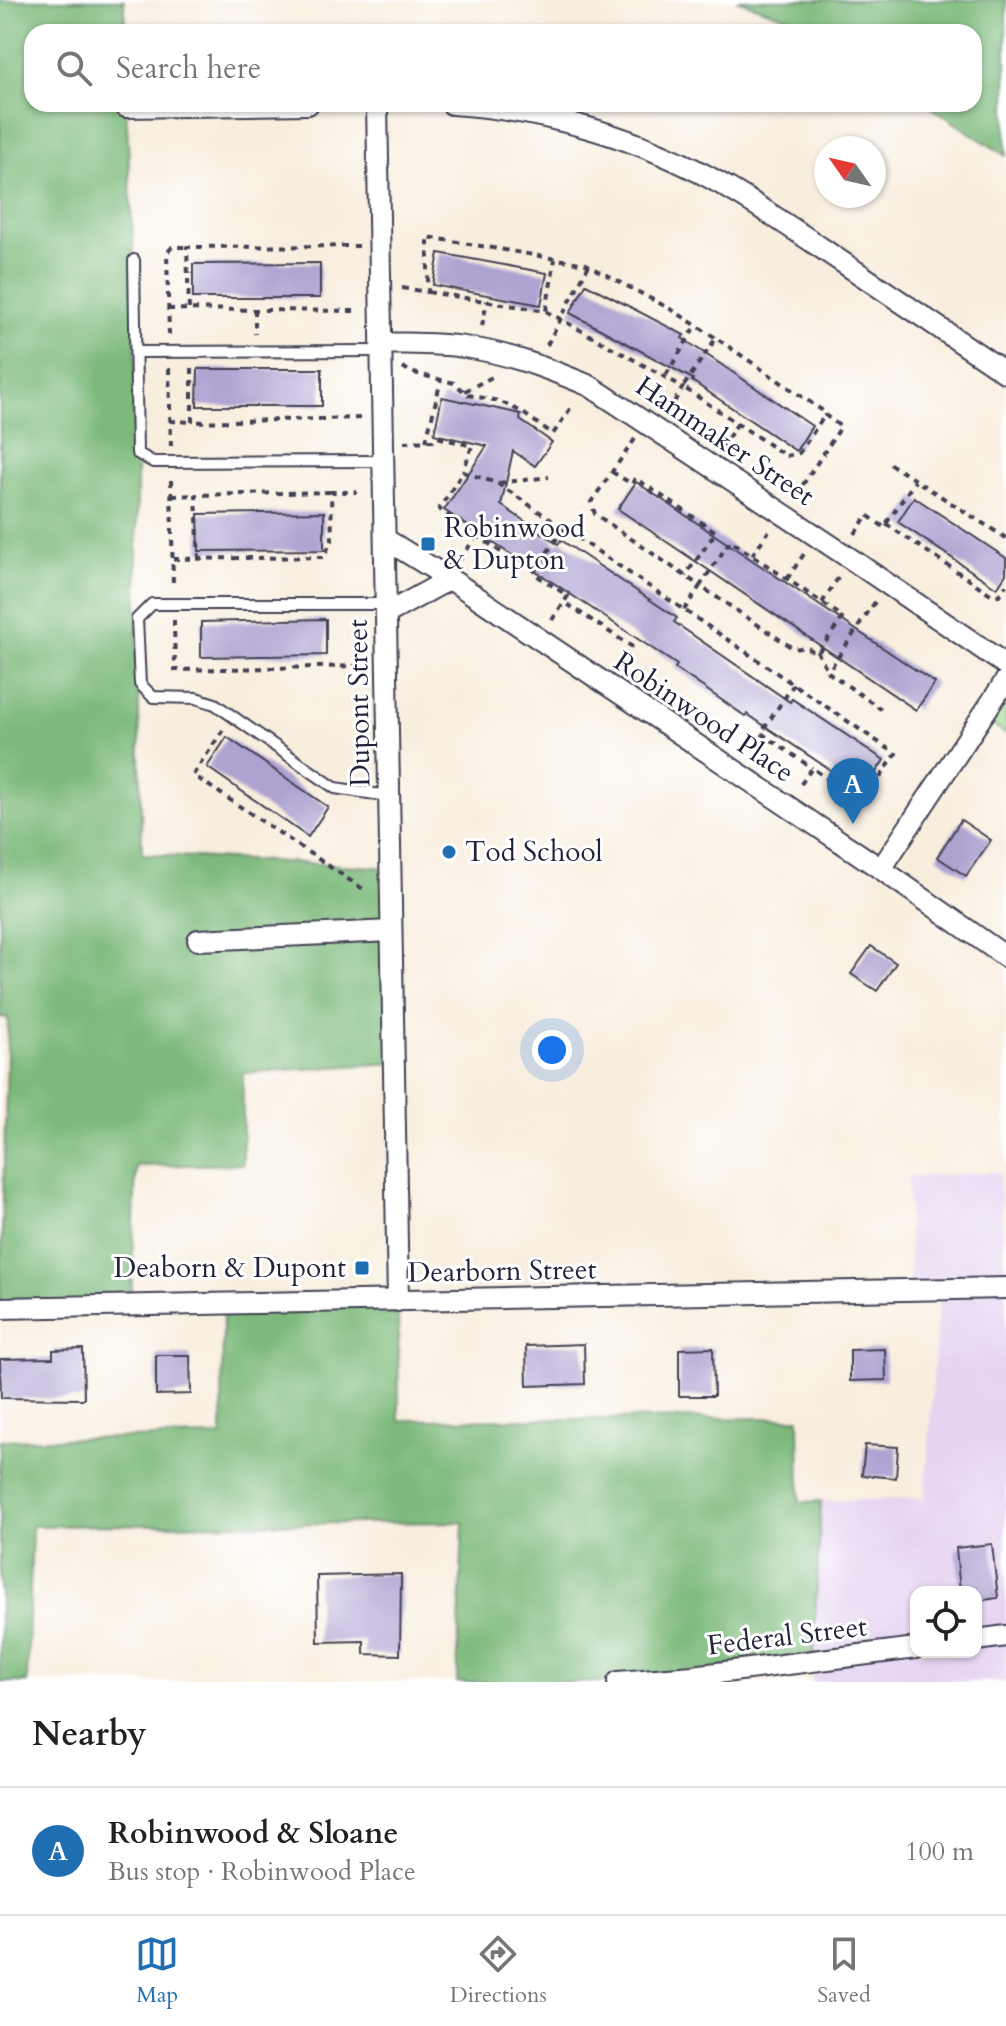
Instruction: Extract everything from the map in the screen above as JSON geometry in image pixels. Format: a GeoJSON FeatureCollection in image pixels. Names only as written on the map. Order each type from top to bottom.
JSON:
{"type":"FeatureCollection","features":[{"type":"Feature","properties":{"kind":"street","name":"Dupont Street"},"geometry":{"type":"LineString","coordinates":[[377,112],[398,1301]]}},
{"type":"Feature","properties":{"kind":"street"},"geometry":{"type":"LineString","coordinates":[[514,112],[585,127],[681,163],[722,184],[1006,373]]}},
{"type":"Feature","properties":{"kind":"street","name":"Hammaker Street"},"geometry":{"type":"LineString","coordinates":[[382,347],[463,347],[517,359],[590,386],[1006,665]]}},
{"type":"Feature","properties":{"kind":"street","name":"Robinwood Place"},"geometry":{"type":"LineString","coordinates":[[385,539],[450,579],[881,869],[1006,957]]}},
{"type":"Feature","properties":{"kind":"street"},"geometry":{"type":"LineString","coordinates":[[386,609],[450,579]]}},
{"type":"Feature","properties":{"kind":"street"},"geometry":{"type":"LineString","coordinates":[[881,869],[1006,680]]}},
{"type":"Feature","properties":{"kind":"street"},"geometry":{"type":"LineString","coordinates":[[198,940],[391,931]]}},
{"type":"Feature","properties":{"kind":"street","name":"Dearborn Street"},"geometry":{"type":"LineString","coordinates":[[0,1308],[1006,1288]]}},
{"type":"Feature","properties":{"kind":"street"},"geometry":{"type":"LineString","coordinates":[[982,1639],[1006,1636]]}},
{"type":"Feature","properties":{"kind":"street","name":"Federal Street"},"geometry":{"type":"LineString","coordinates":[[618,1682],[693,1676],[910,1649]]}},
{"type":"Feature","properties":{"kind":"lane"},"geometry":{"type":"LineString","coordinates":[[134,260],[137,453],[153,462],[384,461]]}},
{"type":"Feature","properties":{"kind":"lane"},"geometry":{"type":"LineString","coordinates":[[136,352],[382,347]]}},
{"type":"Feature","properties":{"kind":"lane"},"geometry":{"type":"LineString","coordinates":[[386,609],[152,604],[137,619],[140,684],[153,697],[196,698],[215,704],[335,788],[388,796]]}},
{"type":"Feature","properties":{"kind":"path"},"geometry":{"type":"LineString","coordinates":[[428,292],[428,237],[589,265],[696,325],[826,413],[841,427],[799,491]]}},
{"type":"Feature","properties":{"kind":"path"},"geometry":{"type":"LineString","coordinates":[[380,246],[172,247],[167,253],[175,670],[387,666]]}},
{"type":"Feature","properties":{"kind":"path"},"geometry":{"type":"LineString","coordinates":[[187,247],[189,309]]}},
{"type":"Feature","properties":{"kind":"path"},"geometry":{"type":"LineString","coordinates":[[546,311],[555,259]]}},
{"type":"Feature","properties":{"kind":"path"},"geometry":{"type":"LineString","coordinates":[[549,340],[589,265]]}},
{"type":"Feature","properties":{"kind":"path"},"geometry":{"type":"LineString","coordinates":[[402,288],[546,311],[561,317],[666,375],[786,456],[799,453],[825,415]]}},
{"type":"Feature","properties":{"kind":"path"},"geometry":{"type":"LineString","coordinates":[[482,326],[487,301]]}},
{"type":"Feature","properties":{"kind":"path"},"geometry":{"type":"LineString","coordinates":[[168,309],[381,311]]}},
{"type":"Feature","properties":{"kind":"path"},"geometry":{"type":"LineString","coordinates":[[255,309],[255,328]]}},
{"type":"Feature","properties":{"kind":"path"},"geometry":{"type":"LineString","coordinates":[[666,375],[696,325]]}},
{"type":"Feature","properties":{"kind":"path"},"geometry":{"type":"LineString","coordinates":[[672,405],[716,338]]}},
{"type":"Feature","properties":{"kind":"path"},"geometry":{"type":"LineString","coordinates":[[192,366],[192,422]]}},
{"type":"Feature","properties":{"kind":"path"},"geometry":{"type":"LineString","coordinates":[[403,367],[454,383],[468,395],[499,401],[553,434],[572,406]]}},
{"type":"Feature","properties":{"kind":"path"},"geometry":{"type":"LineString","coordinates":[[465,391],[492,377]]}},
{"type":"Feature","properties":{"kind":"path"},"geometry":{"type":"LineString","coordinates":[[426,441],[441,380]]}},
{"type":"Feature","properties":{"kind":"path"},"geometry":{"type":"LineString","coordinates":[[170,421],[383,417]]}},
{"type":"Feature","properties":{"kind":"path"},"geometry":{"type":"LineString","coordinates":[[647,423],[591,502],[595,514],[794,649],[805,647],[817,651],[828,672],[881,709]]}},
{"type":"Feature","properties":{"kind":"path"},"geometry":{"type":"LineString","coordinates":[[725,442],[738,423]]}},
{"type":"Feature","properties":{"kind":"path"},"geometry":{"type":"LineString","coordinates":[[404,442],[437,437],[472,446],[463,472],[439,509],[501,552]]}},
{"type":"Feature","properties":{"kind":"path"},"geometry":{"type":"LineString","coordinates":[[890,464],[1006,538]]}},
{"type":"Feature","properties":{"kind":"path"},"geometry":{"type":"LineString","coordinates":[[463,472],[497,483],[794,684],[896,754],[867,797],[857,799],[761,733],[794,684]]}},
{"type":"Feature","properties":{"kind":"path"},"geometry":{"type":"LineString","coordinates":[[612,472],[632,484],[635,478],[716,532],[685,576]]}},
{"type":"Feature","properties":{"kind":"path"},"geometry":{"type":"LineString","coordinates":[[497,483],[549,477]]}},
{"type":"Feature","properties":{"kind":"path"},"geometry":{"type":"LineString","coordinates":[[858,529],[867,515],[884,527],[916,480]]}},
{"type":"Feature","properties":{"kind":"path"},"geometry":{"type":"LineString","coordinates":[[173,559],[323,557],[332,541],[331,492]]}},
{"type":"Feature","properties":{"kind":"path"},"geometry":{"type":"LineString","coordinates":[[172,496],[357,492]]}},
{"type":"Feature","properties":{"kind":"path"},"geometry":{"type":"LineString","coordinates":[[196,495],[199,559]]}},
{"type":"Feature","properties":{"kind":"path"},"geometry":{"type":"LineString","coordinates":[[752,555],[781,512]]}},
{"type":"Feature","properties":{"kind":"path"},"geometry":{"type":"LineString","coordinates":[[886,524],[992,595],[999,595],[1006,585]]}},
{"type":"Feature","properties":{"kind":"path"},"geometry":{"type":"LineString","coordinates":[[551,622],[568,596],[533,573],[564,528]]}},
{"type":"Feature","properties":{"kind":"path"},"geometry":{"type":"LineString","coordinates":[[450,579],[477,535]]}},
{"type":"Feature","properties":{"kind":"path"},"geometry":{"type":"LineString","coordinates":[[787,579],[817,536]]}},
{"type":"Feature","properties":{"kind":"path"},"geometry":{"type":"LineString","coordinates":[[684,610],[728,544],[734,543],[843,617],[817,651]]}},
{"type":"Feature","properties":{"kind":"path"},"geometry":{"type":"LineString","coordinates":[[822,603],[851,559]]}},
{"type":"Feature","properties":{"kind":"path"},"geometry":{"type":"LineString","coordinates":[[828,672],[888,583]]}},
{"type":"Feature","properties":{"kind":"path"},"geometry":{"type":"LineString","coordinates":[[564,602],[637,650]]}},
{"type":"Feature","properties":{"kind":"path"},"geometry":{"type":"LineString","coordinates":[[226,726],[193,775],[363,889]]}},
{"type":"Feature","properties":{"kind":"path"},"geometry":{"type":"LineString","coordinates":[[802,782],[812,768]]}},
{"type":"Feature","properties":{"kind":"shaded area"},"geometry":{"type":"Polygon","coordinates":[[[999,1172],[1006,1288],[1006,1682],[812,1682],[821,1501],[925,1498],[939,1290],[910,1290],[908,1177],[999,1172]]]}},
{"type":"Feature","properties":{"kind":"green space"},"geometry":{"type":"Polygon","coordinates":[[[0,0],[124,0],[125,24],[24,24],[24,112],[126,112],[134,260],[142,854],[390,868],[393,1063],[243,1073],[243,1164],[136,1166],[131,1305],[0,1308],[8,1018],[0,1017],[0,0]]]}},
{"type":"Feature","properties":{"kind":"green space"},"geometry":{"type":"Polygon","coordinates":[[[736,0],[1006,0],[1006,156],[938,112],[982,112],[982,24],[802,22],[736,0]]]}},
{"type":"Feature","properties":{"kind":"green space"},"geometry":{"type":"Polygon","coordinates":[[[1006,680],[1006,734],[981,717],[1006,680]]]}},
{"type":"Feature","properties":{"kind":"green space"},"geometry":{"type":"Polygon","coordinates":[[[398,1301],[399,1420],[799,1418],[800,1502],[821,1501],[813,1661],[618,1682],[457,1682],[463,1522],[32,1526],[27,1682],[0,1682],[0,1440],[222,1436],[223,1304],[398,1301]]]}},
{"type":"Feature","properties":{"kind":"building"},"geometry":{"type":"Polygon","coordinates":[[[439,253],[547,273],[541,305],[433,285],[439,253]]]}},
{"type":"Feature","properties":{"kind":"building"},"geometry":{"type":"Polygon","coordinates":[[[320,263],[320,298],[193,298],[193,264],[320,263]]]}},
{"type":"Feature","properties":{"kind":"building"},"geometry":{"type":"Polygon","coordinates":[[[586,284],[684,335],[682,338],[812,426],[796,451],[693,379],[570,313],[586,284]]]}},
{"type":"Feature","properties":{"kind":"building"},"geometry":{"type":"Polygon","coordinates":[[[198,369],[322,369],[322,406],[197,406],[198,369]]]}},
{"type":"Feature","properties":{"kind":"building"},"geometry":{"type":"Polygon","coordinates":[[[442,397],[521,414],[520,420],[552,442],[535,466],[513,451],[501,505],[558,544],[561,540],[677,618],[674,622],[790,702],[792,699],[884,760],[863,792],[747,714],[745,716],[675,668],[677,665],[444,510],[487,446],[434,434],[442,397]]]}},
{"type":"Feature","properties":{"kind":"building"},"geometry":{"type":"Polygon","coordinates":[[[636,482],[935,683],[916,710],[618,509],[636,482]]]}},
{"type":"Feature","properties":{"kind":"building"},"geometry":{"type":"Polygon","coordinates":[[[914,497],[1006,558],[1006,574],[997,588],[898,522],[914,497]]]}},
{"type":"Feature","properties":{"kind":"building"},"geometry":{"type":"Polygon","coordinates":[[[324,512],[324,550],[199,551],[198,514],[324,512]]]}},
{"type":"Feature","properties":{"kind":"building"},"geometry":{"type":"Polygon","coordinates":[[[326,619],[326,655],[201,657],[201,622],[326,619]]]}},
{"type":"Feature","properties":{"kind":"building"},"geometry":{"type":"Polygon","coordinates":[[[227,737],[328,807],[308,837],[207,767],[227,737]]]}},
{"type":"Feature","properties":{"kind":"building"},"geometry":{"type":"Polygon","coordinates":[[[961,820],[991,840],[966,876],[937,857],[961,820]]]}},
{"type":"Feature","properties":{"kind":"building"},"geometry":{"type":"Polygon","coordinates":[[[871,946],[896,963],[877,991],[851,974],[871,946]]]}},
{"type":"Feature","properties":{"kind":"building"},"geometry":{"type":"Polygon","coordinates":[[[584,1344],[585,1384],[527,1386],[526,1346],[584,1344]]]}},
{"type":"Feature","properties":{"kind":"building"},"geometry":{"type":"Polygon","coordinates":[[[713,1348],[714,1396],[679,1396],[679,1349],[713,1348]]]}},
{"type":"Feature","properties":{"kind":"building"},"geometry":{"type":"Polygon","coordinates":[[[83,1349],[84,1399],[1,1398],[0,1359],[53,1358],[53,1350],[83,1349]]]}},
{"type":"Feature","properties":{"kind":"building"},"geometry":{"type":"Polygon","coordinates":[[[885,1349],[886,1380],[850,1381],[850,1350],[885,1349]]]}},
{"type":"Feature","properties":{"kind":"building"},"geometry":{"type":"Polygon","coordinates":[[[156,1355],[190,1355],[191,1394],[156,1395],[156,1355]]]}},
{"type":"Feature","properties":{"kind":"building"},"geometry":{"type":"Polygon","coordinates":[[[865,1445],[898,1447],[896,1478],[862,1475],[865,1445]]]}},
{"type":"Feature","properties":{"kind":"building"},"geometry":{"type":"Polygon","coordinates":[[[992,1544],[998,1598],[982,1600],[982,1586],[959,1586],[956,1548],[992,1544]]]}},
{"type":"Feature","properties":{"kind":"building"},"geometry":{"type":"Polygon","coordinates":[[[401,1574],[400,1655],[364,1654],[364,1641],[318,1642],[317,1576],[401,1574]]]}},
{"type":"Feature","properties":{"kind":"place","name":"Robinwood & Dupton"},"geometry":{"type":"Point","coordinates":[428,544]}},
{"type":"Feature","properties":{"kind":"place","name":"Robinwood & Sloane"},"geometry":{"type":"Point","coordinates":[853,824]}},
{"type":"Feature","properties":{"kind":"place","name":"Tod School"},"geometry":{"type":"Point","coordinates":[449,852]}},
{"type":"Feature","properties":{"kind":"place","name":"Deaborn & Dupont"},"geometry":{"type":"Point","coordinates":[362,1268]}}]}
